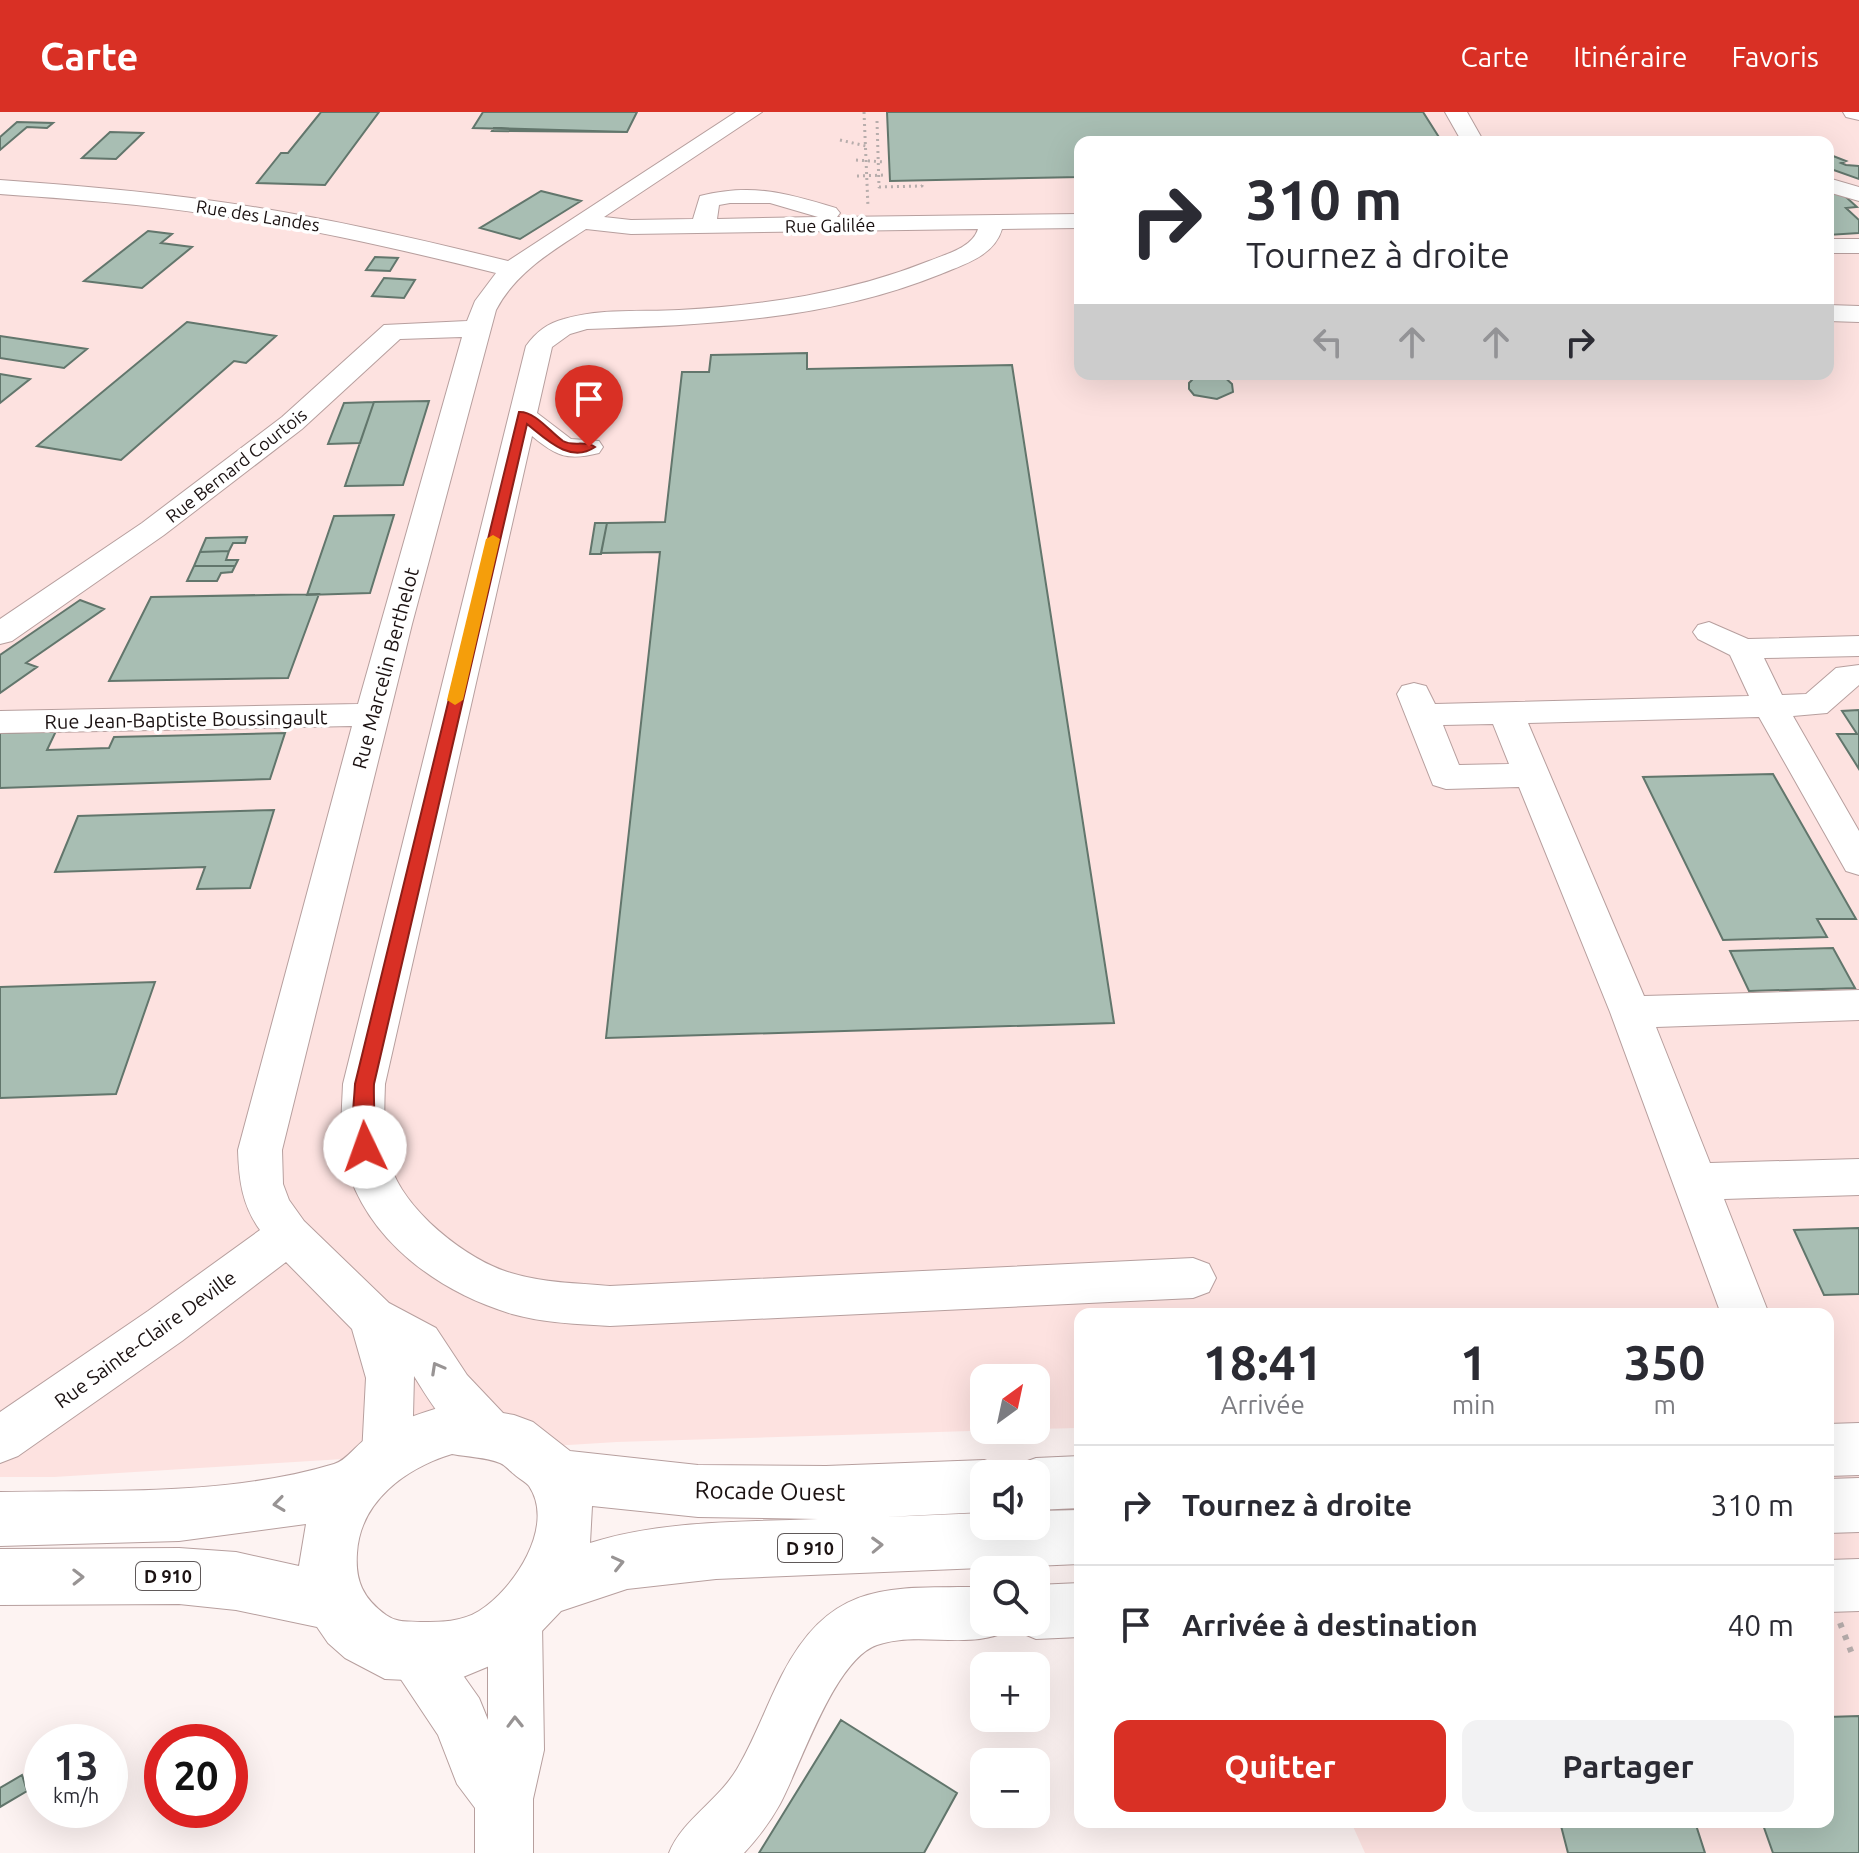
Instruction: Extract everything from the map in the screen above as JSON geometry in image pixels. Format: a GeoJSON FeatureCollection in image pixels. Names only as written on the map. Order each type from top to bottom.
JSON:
{"type":"FeatureCollection","features":[{"type":"Feature","properties":{"kind":"main road"},"geometry":{"type":"LineString","coordinates":[[0,1519],[228,1511],[287,1504],[371,1470],[411,1441],[452,1429],[485,1429],[516,1439],[541,1456],[556,1476],[566,1510],[562,1552],[530,1606],[484,1642],[463,1650],[417,1656],[387,1650],[350,1626],[334,1602],[326,1563],[334,1522],[371,1470]]}},
{"type":"Feature","properties":{"kind":"main road"},"geometry":{"type":"LineString","coordinates":[[1834,1450],[1859,1449]]}},
{"type":"Feature","properties":{"kind":"main road","name":"Rocade Ouest"},"geometry":{"type":"LineString","coordinates":[[556,1476],[698,1491],[826,1493],[970,1487]]}},
{"type":"Feature","properties":{"kind":"main road"},"geometry":{"type":"LineString","coordinates":[[1050,1483],[1074,1482]]}},
{"type":"Feature","properties":{"kind":"main road"},"geometry":{"type":"LineString","coordinates":[[1834,1506],[1859,1505]]}},
{"type":"Feature","properties":{"kind":"main road","name":"D 910"},"geometry":{"type":"LineString","coordinates":[[530,1606],[592,1570],[627,1561],[716,1551],[1074,1537]]}},
{"type":"Feature","properties":{"kind":"main road","name":"D 910"},"geometry":{"type":"LineString","coordinates":[[0,1577],[179,1576],[236,1581],[334,1602]]}},
{"type":"Feature","properties":{"kind":"street","name":"Rue Marcelin Berthelot"},"geometry":{"type":"LineString","coordinates":[[485,1429],[450,1391],[419,1343],[372,1318],[288,1235],[269,1208],[261,1184],[260,1150],[476,329],[492,293],[511,269],[751,112]]}},
{"type":"Feature","properties":{"kind":"street"},"geometry":{"type":"LineString","coordinates":[[1456,112],[1470,136]]}},
{"type":"Feature","properties":{"kind":"street","name":"Rue des Landes"},"geometry":{"type":"LineString","coordinates":[[0,187],[148,199],[243,212],[391,240],[511,269]]}},
{"type":"Feature","properties":{"kind":"street"},"geometry":{"type":"LineString","coordinates":[[1834,187],[1859,194]]}},
{"type":"Feature","properties":{"kind":"street"},"geometry":{"type":"LineString","coordinates":[[0,206],[24,189]]}},
{"type":"Feature","properties":{"kind":"street"},"geometry":{"type":"LineString","coordinates":[[704,226],[708,201],[730,196],[772,196],[820,213],[1074,210]]}},
{"type":"Feature","properties":{"kind":"street","name":"Rue Galilée"},"geometry":{"type":"LineString","coordinates":[[581,221],[618,227],[1074,221]]}},
{"type":"Feature","properties":{"kind":"street"},"geometry":{"type":"LineString","coordinates":[[991,222],[992,234],[980,247],[937,268],[853,294],[748,313],[587,321],[565,325],[548,335],[539,346],[364,1084],[363,1128],[368,1166],[385,1204],[413,1236],[458,1269],[510,1293],[559,1302],[610,1306],[1193,1278]]}},
{"type":"Feature","properties":{"kind":"street"},"geometry":{"type":"LineString","coordinates":[[1834,246],[1857,248]]}},
{"type":"Feature","properties":{"kind":"street"},"geometry":{"type":"LineString","coordinates":[[1834,313],[1859,314]]}},
{"type":"Feature","properties":{"kind":"street","name":"Rue Bernard Courtois"},"geometry":{"type":"LineString","coordinates":[[0,634],[153,529],[292,423],[393,331],[476,329]]}},
{"type":"Feature","properties":{"kind":"street"},"geometry":{"type":"LineString","coordinates":[[523,415],[564,448],[589,447]]}},
{"type":"Feature","properties":{"kind":"street"},"geometry":{"type":"LineString","coordinates":[[1709,632],[1743,649],[1859,646]]}},
{"type":"Feature","properties":{"kind":"street"},"geometry":{"type":"LineString","coordinates":[[1743,649],[1771,706],[1779,745],[1857,856]]}},
{"type":"Feature","properties":{"kind":"street"},"geometry":{"type":"LineString","coordinates":[[1532,775],[1446,777],[1418,704],[1506,713],[1815,705],[1848,675],[1859,675]]}},
{"type":"Feature","properties":{"kind":"street"},"geometry":{"type":"LineString","coordinates":[[1506,713],[1630,1012],[1743,1308]]}},
{"type":"Feature","properties":{"kind":"street","name":"Rue Jean-Baptiste Boussingault"},"geometry":{"type":"LineString","coordinates":[[0,722],[372,715]]}},
{"type":"Feature","properties":{"kind":"street"},"geometry":{"type":"LineString","coordinates":[[1630,1012],[1859,1005]]}},
{"type":"Feature","properties":{"kind":"street"},"geometry":{"type":"LineString","coordinates":[[1694,1182],[1859,1177]]}},
{"type":"Feature","properties":{"kind":"street","name":"Rue Sainte-Claire Deville"},"geometry":{"type":"LineString","coordinates":[[0,1440],[165,1326],[288,1235]]}},
{"type":"Feature","properties":{"kind":"street","name":"Rue Marcelin Berthelot"},"geometry":{"type":"LineString","coordinates":[[371,1470],[390,1378],[372,1318]]}},
{"type":"Feature","properties":{"kind":"street"},"geometry":{"type":"LineString","coordinates":[[1834,1586],[1859,1585]]}},
{"type":"Feature","properties":{"kind":"street"},"geometry":{"type":"LineString","coordinates":[[504,1826],[516,1750],[530,1606]]}},
{"type":"Feature","properties":{"kind":"street"},"geometry":{"type":"LineString","coordinates":[[1050,1611],[1074,1610]]}},
{"type":"Feature","properties":{"kind":"street"},"geometry":{"type":"LineString","coordinates":[[698,1853],[734,1820],[759,1786],[802,1696],[831,1648],[846,1631],[866,1621],[896,1617],[970,1614]]}},
{"type":"Feature","properties":{"kind":"street"},"geometry":{"type":"LineString","coordinates":[[417,1656],[459,1718],[504,1826]]}},
{"type":"Feature","properties":{"kind":"path"},"geometry":{"type":"LineString","coordinates":[[864,112],[868,212]]}},
{"type":"Feature","properties":{"kind":"path"},"geometry":{"type":"LineString","coordinates":[[877,121],[879,187],[922,186],[922,181]]}},
{"type":"Feature","properties":{"kind":"path"},"geometry":{"type":"LineString","coordinates":[[840,140],[866,146]]}},
{"type":"Feature","properties":{"kind":"path"},"geometry":{"type":"LineString","coordinates":[[856,160],[885,162]]}},
{"type":"Feature","properties":{"kind":"path"},"geometry":{"type":"LineString","coordinates":[[857,176],[886,175]]}},
{"type":"Feature","properties":{"kind":"shaded area"},"geometry":{"type":"Polygon","coordinates":[[[0,112],[1859,112],[1859,1853],[1365,1853],[1354,1828],[1834,1828],[1834,1308],[1074,1308],[1074,1428],[1050,1429],[1050,1364],[970,1364],[970,1431],[617,1442],[54,1477],[0,1477],[0,112]]]}},
{"type":"Feature","properties":{"kind":"building"},"geometry":{"type":"Polygon","coordinates":[[[321,112],[379,112],[325,185],[257,183],[281,153],[288,153],[321,112]]]}},
{"type":"Feature","properties":{"kind":"building"},"geometry":{"type":"Polygon","coordinates":[[[483,112],[637,112],[627,132],[473,128],[483,112]]]}},
{"type":"Feature","properties":{"kind":"building"},"geometry":{"type":"Polygon","coordinates":[[[887,112],[1423,112],[1438,136],[1074,136],[1074,177],[890,181],[887,112]]]}},
{"type":"Feature","properties":{"kind":"building"},"geometry":{"type":"Polygon","coordinates":[[[17,122],[53,123],[47,128],[27,127],[0,150],[0,137],[17,122]]]}},
{"type":"Feature","properties":{"kind":"building"},"geometry":{"type":"Polygon","coordinates":[[[494,128],[627,132],[492,131],[494,128]]]}},
{"type":"Feature","properties":{"kind":"building"},"geometry":{"type":"Polygon","coordinates":[[[110,132],[143,133],[116,159],[82,158],[110,132]]]}},
{"type":"Feature","properties":{"kind":"building"},"geometry":{"type":"Polygon","coordinates":[[[1834,156],[1846,161],[1841,163],[1846,165],[1859,166],[1859,179],[1834,170],[1834,156]]]}},
{"type":"Feature","properties":{"kind":"building"},"geometry":{"type":"Polygon","coordinates":[[[1834,188],[1857,207],[1846,208],[1859,220],[1859,233],[1834,235],[1834,188]]]}},
{"type":"Feature","properties":{"kind":"building"},"geometry":{"type":"Polygon","coordinates":[[[541,191],[581,201],[520,239],[480,228],[541,191]]]}},
{"type":"Feature","properties":{"kind":"building"},"geometry":{"type":"Polygon","coordinates":[[[148,231],[172,234],[161,243],[192,247],[142,288],[84,281],[148,231]]]}},
{"type":"Feature","properties":{"kind":"building"},"geometry":{"type":"Polygon","coordinates":[[[375,257],[398,258],[390,271],[366,270],[375,257]]]}},
{"type":"Feature","properties":{"kind":"building"},"geometry":{"type":"Polygon","coordinates":[[[384,278],[415,280],[404,298],[372,296],[384,278]]]}},
{"type":"Feature","properties":{"kind":"building"},"geometry":{"type":"Polygon","coordinates":[[[187,322],[276,336],[246,363],[234,361],[121,460],[37,446],[187,322]]]}},
{"type":"Feature","properties":{"kind":"building"},"geometry":{"type":"Polygon","coordinates":[[[0,336],[87,349],[64,368],[0,358],[0,336]]]}},
{"type":"Feature","properties":{"kind":"building"},"geometry":{"type":"Polygon","coordinates":[[[807,353],[807,369],[1012,365],[1114,1023],[606,1038],[660,552],[601,553],[607,523],[665,522],[682,372],[709,372],[711,355],[807,353]]]}},
{"type":"Feature","properties":{"kind":"building"},"geometry":{"type":"Polygon","coordinates":[[[0,374],[30,379],[0,403],[0,374]]]}},
{"type":"Feature","properties":{"kind":"building"},"geometry":{"type":"Polygon","coordinates":[[[1192,380],[1228,380],[1233,392],[1217,399],[1194,395],[1189,383],[1192,380]]]}},
{"type":"Feature","properties":{"kind":"building"},"geometry":{"type":"Polygon","coordinates":[[[429,401],[403,485],[345,486],[374,402],[429,401]]]}},
{"type":"Feature","properties":{"kind":"building"},"geometry":{"type":"Polygon","coordinates":[[[374,402],[360,443],[328,444],[344,403],[374,402]]]}},
{"type":"Feature","properties":{"kind":"building"},"geometry":{"type":"Polygon","coordinates":[[[394,515],[370,593],[307,595],[334,516],[394,515]]]}},
{"type":"Feature","properties":{"kind":"building"},"geometry":{"type":"Polygon","coordinates":[[[595,523],[607,523],[601,554],[590,554],[595,523]]]}},
{"type":"Feature","properties":{"kind":"building"},"geometry":{"type":"Polygon","coordinates":[[[247,537],[245,543],[233,543],[229,551],[200,552],[206,538],[247,537]]]}},
{"type":"Feature","properties":{"kind":"building"},"geometry":{"type":"Polygon","coordinates":[[[229,551],[226,560],[238,560],[235,566],[194,566],[200,552],[229,551]]]}},
{"type":"Feature","properties":{"kind":"building"},"geometry":{"type":"Polygon","coordinates":[[[194,566],[235,566],[232,572],[221,573],[217,581],[187,581],[194,566]]]}},
{"type":"Feature","properties":{"kind":"building"},"geometry":{"type":"Polygon","coordinates":[[[319,594],[288,678],[109,681],[151,597],[319,594]]]}},
{"type":"Feature","properties":{"kind":"building"},"geometry":{"type":"Polygon","coordinates":[[[80,600],[104,609],[26,663],[37,667],[0,693],[0,655],[80,600]]]}},
{"type":"Feature","properties":{"kind":"building"},"geometry":{"type":"Polygon","coordinates":[[[1859,710],[1859,769],[1837,734],[1857,734],[1842,711],[1859,710]]]}},
{"type":"Feature","properties":{"kind":"building"},"geometry":{"type":"Polygon","coordinates":[[[56,731],[47,750],[109,748],[114,737],[285,733],[270,779],[0,788],[0,733],[56,731]]]}},
{"type":"Feature","properties":{"kind":"building"},"geometry":{"type":"Polygon","coordinates":[[[1773,774],[1856,919],[1817,919],[1827,937],[1723,940],[1643,777],[1773,774]]]}},
{"type":"Feature","properties":{"kind":"building"},"geometry":{"type":"Polygon","coordinates":[[[274,810],[250,888],[197,889],[205,867],[55,872],[78,816],[274,810]]]}},
{"type":"Feature","properties":{"kind":"building"},"geometry":{"type":"Polygon","coordinates":[[[1833,948],[1855,988],[1749,991],[1730,951],[1833,948]]]}},
{"type":"Feature","properties":{"kind":"building"},"geometry":{"type":"Polygon","coordinates":[[[155,982],[116,1094],[0,1098],[0,987],[155,982]]]}},
{"type":"Feature","properties":{"kind":"building"},"geometry":{"type":"Polygon","coordinates":[[[1859,1228],[1859,1294],[1824,1295],[1794,1230],[1859,1228]]]}},
{"type":"Feature","properties":{"kind":"building"},"geometry":{"type":"Polygon","coordinates":[[[1859,1716],[1859,1853],[1773,1853],[1764,1828],[1834,1828],[1834,1717],[1859,1716]]]}},
{"type":"Feature","properties":{"kind":"building"},"geometry":{"type":"Polygon","coordinates":[[[841,1720],[957,1793],[924,1853],[759,1853],[841,1720]]]}},
{"type":"Feature","properties":{"kind":"building"},"geometry":{"type":"Polygon","coordinates":[[[22,1775],[24,1793],[0,1807],[0,1788],[22,1775]]]}},
{"type":"Feature","properties":{"kind":"building"},"geometry":{"type":"Polygon","coordinates":[[[1562,1828],[1697,1828],[1705,1853],[1568,1853],[1562,1828]]]}},
{"type":"Feature","properties":{"kind":"slow traffic"},"geometry":{"type":"LineString","coordinates":[[455,700],[493,539]]}},
{"type":"Feature","properties":{"kind":"route"},"geometry":{"type":"LineString","coordinates":[[365,1147],[364,1084],[523,415],[564,448],[589,447]]}}]}
